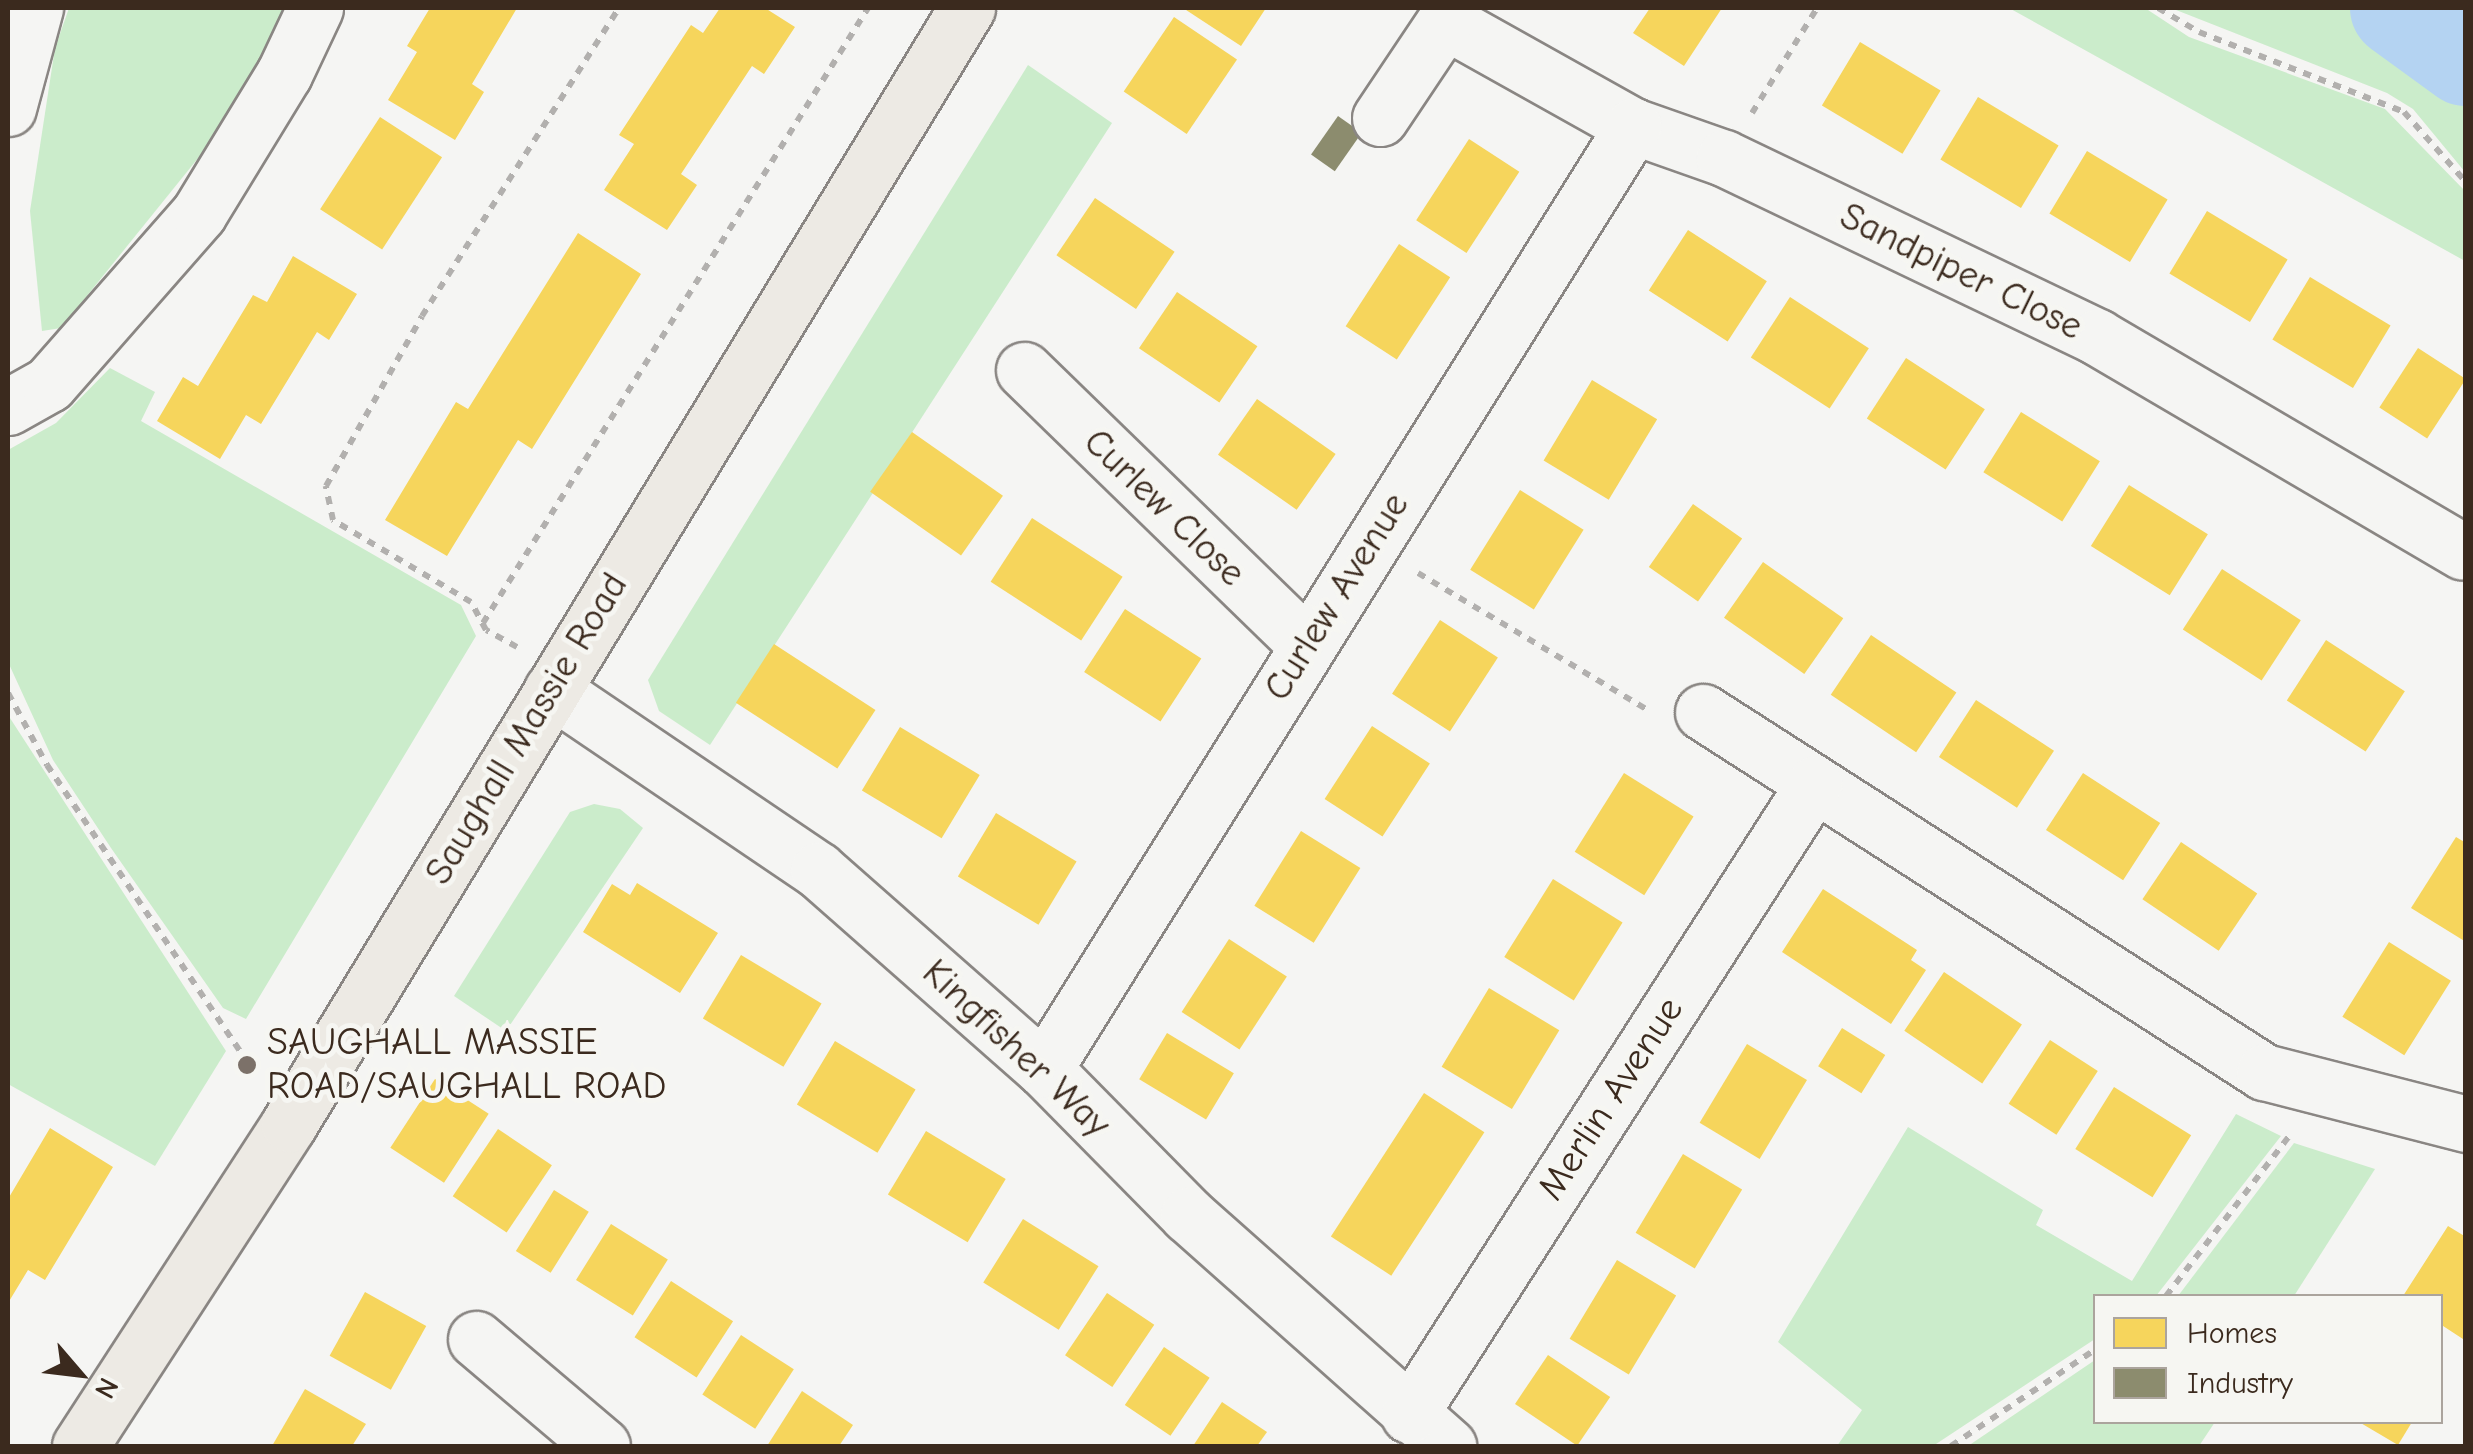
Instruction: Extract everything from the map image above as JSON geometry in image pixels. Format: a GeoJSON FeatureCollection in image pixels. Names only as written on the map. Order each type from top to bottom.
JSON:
{"type":"FeatureCollection","features":[{"type":"Feature","properties":{"kind":"main road","name":"Saughall Massie Road"},"geometry":{"type":"LineString","coordinates":[[80,1446],[289,1124],[967,8]]}},
{"type":"Feature","properties":{"kind":"street"},"geometry":{"type":"LineString","coordinates":[[8,108],[35,8]]}},
{"type":"Feature","properties":{"kind":"street"},"geometry":{"type":"LineString","coordinates":[[11,388],[49,384],[200,214],[284,74],[315,8]]}},
{"type":"Feature","properties":{"kind":"street","name":"Sandpiper Close"},"geometry":{"type":"LineString","coordinates":[[1380,118],[1449,14],[1633,126],[1724,158],[2097,337],[2463,552]]}},
{"type":"Feature","properties":{"kind":"street","name":"Curlew Avenue"},"geometry":{"type":"LineString","coordinates":[[1044,1069],[1633,126]]}},
{"type":"Feature","properties":{"kind":"street","name":"Curlew Close"},"geometry":{"type":"LineString","coordinates":[[1024,370],[1307,645]]}},
{"type":"Feature","properties":{"kind":"street","name":"Kingfisher Way"},"geometry":{"type":"LineString","coordinates":[[557,681],[818,870],[1044,1069],[1188,1215],[1428,1431]]}},
{"type":"Feature","properties":{"kind":"street"},"geometry":{"type":"LineString","coordinates":[[1702,712],[2264,1072],[2466,1124]]}},
{"type":"Feature","properties":{"kind":"street","name":"Merlin Avenue"},"geometry":{"type":"LineString","coordinates":[[1428,1431],[1814,784]]}},
{"type":"Feature","properties":{"kind":"street"},"geometry":{"type":"LineString","coordinates":[[476,1339],[602,1446]]}},
{"type":"Feature","properties":{"kind":"path"},"geometry":{"type":"LineString","coordinates":[[557,681],[483,624],[471,602],[333,520],[326,486],[422,316],[619,8]]}},
{"type":"Feature","properties":{"kind":"path"},"geometry":{"type":"LineString","coordinates":[[483,624],[868,8]]}},
{"type":"Feature","properties":{"kind":"path"},"geometry":{"type":"LineString","coordinates":[[1724,158],[1817,8]]}},
{"type":"Feature","properties":{"kind":"path"},"geometry":{"type":"LineString","coordinates":[[2158,8],[2199,32],[2404,112],[2466,182]]}},
{"type":"Feature","properties":{"kind":"path"},"geometry":{"type":"LineString","coordinates":[[1370,544],[1656,715],[1702,712]]}},
{"type":"Feature","properties":{"kind":"path"},"geometry":{"type":"LineString","coordinates":[[8,693],[58,781],[289,1124]]}},
{"type":"Feature","properties":{"kind":"path"},"geometry":{"type":"LineString","coordinates":[[2168,1294],[2285,1144],[2314,1085]]}},
{"type":"Feature","properties":{"kind":"path"},"geometry":{"type":"LineString","coordinates":[[1951,1446],[2093,1351]]}},
{"type":"Feature","properties":{"kind":"green space"},"geometry":{"type":"Polygon","coordinates":[[[69,8],[292,8],[203,152],[61,328],[42,331],[30,211],[55,48],[69,8]]]}},
{"type":"Feature","properties":{"kind":"green space"},"geometry":{"type":"Polygon","coordinates":[[[2009,8],[2145,8],[2189,37],[2385,109],[2465,191],[2465,261],[2009,8]]]}},
{"type":"Feature","properties":{"kind":"green space"},"geometry":{"type":"Polygon","coordinates":[[[2171,8],[2378,8],[2465,92],[2465,172],[2413,109],[2387,93],[2171,8]]]}},
{"type":"Feature","properties":{"kind":"green space"},"geometry":{"type":"Polygon","coordinates":[[[1028,65],[1112,123],[710,745],[659,711],[648,680],[1028,65]]]}},
{"type":"Feature","properties":{"kind":"green space"},"geometry":{"type":"Polygon","coordinates":[[[110,368],[155,392],[141,421],[461,605],[476,636],[246,1019],[223,1008],[111,848],[53,760],[8,662],[8,450],[56,423],[110,368]]]}},
{"type":"Feature","properties":{"kind":"green space"},"geometry":{"type":"Polygon","coordinates":[[[8,715],[226,1051],[155,1166],[8,1084],[8,715]]]}},
{"type":"Feature","properties":{"kind":"green space"},"geometry":{"type":"Polygon","coordinates":[[[594,804],[620,809],[643,828],[506,1031],[454,996],[570,812],[594,804]]]}},
{"type":"Feature","properties":{"kind":"green space"},"geometry":{"type":"Polygon","coordinates":[[[2236,1114],[2281,1136],[2158,1294],[2093,1294],[2093,1340],[1933,1446],[1837,1446],[1862,1410],[1778,1342],[1908,1127],[2043,1210],[2036,1225],[2132,1281],[2236,1114]]]}},
{"type":"Feature","properties":{"kind":"green space"},"geometry":{"type":"Polygon","coordinates":[[[2294,1143],[2375,1169],[2295,1294],[2180,1294],[2294,1143]]]}},
{"type":"Feature","properties":{"kind":"green space"},"geometry":{"type":"Polygon","coordinates":[[[2093,1361],[2093,1424],[2214,1424],[2199,1446],[1968,1446],[2093,1361]]]}},
{"type":"Feature","properties":{"kind":"building: Homes"},"geometry":{"type":"Polygon","coordinates":[[[430,8],[517,8],[472,84],[484,92],[455,140],[388,100],[417,52],[407,46],[430,8]]]}},
{"type":"Feature","properties":{"kind":"building: Homes"},"geometry":{"type":"Polygon","coordinates":[[[720,8],[765,8],[795,27],[764,74],[752,66],[681,174],[697,185],[667,230],[604,190],[634,144],[619,135],[691,25],[703,33],[720,8]]]}},
{"type":"Feature","properties":{"kind":"building: Homes"},"geometry":{"type":"Polygon","coordinates":[[[1183,8],[1266,8],[1241,46],[1183,8]]]}},
{"type":"Feature","properties":{"kind":"building: Homes"},"geometry":{"type":"Polygon","coordinates":[[[1650,8],[1722,8],[1684,66],[1633,33],[1650,8]]]}},
{"type":"Feature","properties":{"kind":"building: Homes"},"geometry":{"type":"Polygon","coordinates":[[[1174,17],[1237,59],[1187,134],[1124,92],[1174,17]]]}},
{"type":"Feature","properties":{"kind":"building: Homes"},"geometry":{"type":"Polygon","coordinates":[[[1860,42],[1941,90],[1902,154],[1822,105],[1860,42]]]}},
{"type":"Feature","properties":{"kind":"building: Homes"},"geometry":{"type":"Polygon","coordinates":[[[1978,97],[2059,145],[2021,208],[1940,160],[1978,97]]]}},
{"type":"Feature","properties":{"kind":"building: Homes"},"geometry":{"type":"Polygon","coordinates":[[[380,117],[442,157],[382,250],[320,209],[380,117]]]}},
{"type":"Feature","properties":{"kind":"building: Homes"},"geometry":{"type":"Polygon","coordinates":[[[1469,139],[1519,172],[1466,253],[1416,220],[1469,139]]]}},
{"type":"Feature","properties":{"kind":"building: Homes"},"geometry":{"type":"Polygon","coordinates":[[[2087,151],[2168,199],[2130,262],[2049,214],[2087,151]]]}},
{"type":"Feature","properties":{"kind":"building: Homes"},"geometry":{"type":"Polygon","coordinates":[[[1095,198],[1175,252],[1136,309],[1056,255],[1095,198]]]}},
{"type":"Feature","properties":{"kind":"building: Homes"},"geometry":{"type":"Polygon","coordinates":[[[2207,211],[2288,259],[2250,322],[2169,274],[2207,211]]]}},
{"type":"Feature","properties":{"kind":"building: Homes"},"geometry":{"type":"Polygon","coordinates":[[[1688,230],[1767,281],[1728,342],[1649,290],[1688,230]]]}},
{"type":"Feature","properties":{"kind":"building: Homes"},"geometry":{"type":"Polygon","coordinates":[[[578,233],[641,274],[532,449],[518,440],[447,556],[385,520],[456,402],[468,409],[578,233]]]}},
{"type":"Feature","properties":{"kind":"building: Homes"},"geometry":{"type":"Polygon","coordinates":[[[1399,244],[1450,277],[1397,359],[1346,326],[1399,244]]]}},
{"type":"Feature","properties":{"kind":"building: Homes"},"geometry":{"type":"Polygon","coordinates":[[[293,256],[357,294],[329,340],[317,332],[261,424],[246,415],[220,459],[157,421],[183,377],[198,386],[253,295],[267,302],[293,256]]]}},
{"type":"Feature","properties":{"kind":"building: Homes"},"geometry":{"type":"Polygon","coordinates":[[[2310,277],[2391,325],[2353,388],[2272,340],[2310,277]]]}},
{"type":"Feature","properties":{"kind":"building: Homes"},"geometry":{"type":"Polygon","coordinates":[[[1177,292],[1257,346],[1219,403],[1139,348],[1177,292]]]}},
{"type":"Feature","properties":{"kind":"building: Homes"},"geometry":{"type":"Polygon","coordinates":[[[1790,297],[1869,348],[1830,409],[1751,357],[1790,297]]]}},
{"type":"Feature","properties":{"kind":"building: Homes"},"geometry":{"type":"Polygon","coordinates":[[[2418,348],[2466,379],[2427,439],[2379,408],[2418,348]]]}},
{"type":"Feature","properties":{"kind":"building: Homes"},"geometry":{"type":"Polygon","coordinates":[[[1906,358],[1985,409],[1946,470],[1867,418],[1906,358]]]}},
{"type":"Feature","properties":{"kind":"building: Homes"},"geometry":{"type":"Polygon","coordinates":[[[1592,380],[1657,419],[1609,500],[1544,461],[1592,380]]]}},
{"type":"Feature","properties":{"kind":"building: Homes"},"geometry":{"type":"Polygon","coordinates":[[[1257,399],[1336,454],[1297,510],[1218,455],[1257,399]]]}},
{"type":"Feature","properties":{"kind":"building: Homes"},"geometry":{"type":"Polygon","coordinates":[[[2021,412],[2100,461],[2062,521],[1983,472],[2021,412]]]}},
{"type":"Feature","properties":{"kind":"building: Homes"},"geometry":{"type":"Polygon","coordinates":[[[912,432],[1003,496],[961,555],[870,492],[912,432]]]}},
{"type":"Feature","properties":{"kind":"building: Homes"},"geometry":{"type":"Polygon","coordinates":[[[2129,485],[2208,534],[2170,595],[2091,546],[2129,485]]]}},
{"type":"Feature","properties":{"kind":"building: Homes"},"geometry":{"type":"Polygon","coordinates":[[[1520,490],[1584,530],[1534,609],[1470,570],[1520,490]]]}},
{"type":"Feature","properties":{"kind":"building: Homes"},"geometry":{"type":"Polygon","coordinates":[[[1693,504],[1742,538],[1698,601],[1649,567],[1693,504]]]}},
{"type":"Feature","properties":{"kind":"building: Homes"},"geometry":{"type":"Polygon","coordinates":[[[1032,518],[1123,577],[1081,641],[991,582],[1032,518]]]}},
{"type":"Feature","properties":{"kind":"building: Homes"},"geometry":{"type":"Polygon","coordinates":[[[1763,562],[1843,618],[1804,674],[1724,618],[1763,562]]]}},
{"type":"Feature","properties":{"kind":"building: Homes"},"geometry":{"type":"Polygon","coordinates":[[[2222,569],[2301,620],[2262,681],[2183,629],[2222,569]]]}},
{"type":"Feature","properties":{"kind":"building: Homes"},"geometry":{"type":"Polygon","coordinates":[[[1125,609],[1201,659],[1160,721],[1084,672],[1125,609]]]}},
{"type":"Feature","properties":{"kind":"building: Homes"},"geometry":{"type":"Polygon","coordinates":[[[1440,620],[1498,658],[1450,731],[1392,694],[1440,620]]]}},
{"type":"Feature","properties":{"kind":"building: Homes"},"geometry":{"type":"Polygon","coordinates":[[[1871,635],[1956,693],[1916,752],[1831,695],[1871,635]]]}},
{"type":"Feature","properties":{"kind":"building: Homes"},"geometry":{"type":"Polygon","coordinates":[[[2326,640],[2405,691],[2366,752],[2287,700],[2326,640]]]}},
{"type":"Feature","properties":{"kind":"building: Homes"},"geometry":{"type":"Polygon","coordinates":[[[774,644],[875,710],[837,769],[736,703],[774,644]]]}},
{"type":"Feature","properties":{"kind":"building: Homes"},"geometry":{"type":"Polygon","coordinates":[[[1976,700],[2054,751],[2017,808],[1939,757],[1976,700]]]}},
{"type":"Feature","properties":{"kind":"building: Homes"},"geometry":{"type":"Polygon","coordinates":[[[1372,726],[1430,764],[1382,837],[1325,799],[1372,726]]]}},
{"type":"Feature","properties":{"kind":"building: Homes"},"geometry":{"type":"Polygon","coordinates":[[[900,727],[980,775],[942,838],[862,790],[900,727]]]}},
{"type":"Feature","properties":{"kind":"building: Homes"},"geometry":{"type":"Polygon","coordinates":[[[1624,773],[1694,816],[1644,895],[1575,852],[1624,773]]]}},
{"type":"Feature","properties":{"kind":"building: Homes"},"geometry":{"type":"Polygon","coordinates":[[[2083,773],[2160,823],[2123,880],[2046,830],[2083,773]]]}},
{"type":"Feature","properties":{"kind":"building: Homes"},"geometry":{"type":"Polygon","coordinates":[[[996,813],[1077,861],[1038,925],[958,876],[996,813]]]}},
{"type":"Feature","properties":{"kind":"building: Homes"},"geometry":{"type":"Polygon","coordinates":[[[1301,831],[1360,868],[1314,943],[1254,906],[1301,831]]]}},
{"type":"Feature","properties":{"kind":"building: Homes"},"geometry":{"type":"Polygon","coordinates":[[[2456,837],[2466,843],[2466,942],[2411,908],[2456,837]]]}},
{"type":"Feature","properties":{"kind":"building: Homes"},"geometry":{"type":"Polygon","coordinates":[[[2181,842],[2257,893],[2219,951],[2142,899],[2181,842]]]}},
{"type":"Feature","properties":{"kind":"building: Homes"},"geometry":{"type":"Polygon","coordinates":[[[1553,879],[1623,922],[1574,1000],[1504,957],[1553,879]]]}},
{"type":"Feature","properties":{"kind":"building: Homes"},"geometry":{"type":"Polygon","coordinates":[[[637,883],[718,933],[680,993],[583,932],[612,884],[630,895],[637,883]]]}},
{"type":"Feature","properties":{"kind":"building: Homes"},"geometry":{"type":"Polygon","coordinates":[[[1823,889],[1917,950],[1911,960],[1926,970],[1891,1024],[1782,952],[1823,889]]]}},
{"type":"Feature","properties":{"kind":"building: Homes"},"geometry":{"type":"Polygon","coordinates":[[[1229,939],[1287,977],[1239,1050],[1182,1012],[1229,939]]]}},
{"type":"Feature","properties":{"kind":"building: Homes"},"geometry":{"type":"Polygon","coordinates":[[[2389,942],[2451,981],[2404,1055],[2342,1017],[2389,942]]]}},
{"type":"Feature","properties":{"kind":"building: Homes"},"geometry":{"type":"Polygon","coordinates":[[[741,955],[822,1003],[783,1067],[703,1018],[741,955]]]}},
{"type":"Feature","properties":{"kind":"building: Homes"},"geometry":{"type":"Polygon","coordinates":[[[1944,972],[2022,1025],[1982,1083],[1904,1031],[1944,972]]]}},
{"type":"Feature","properties":{"kind":"building: Homes"},"geometry":{"type":"Polygon","coordinates":[[[1489,988],[1559,1030],[1512,1109],[1442,1067],[1489,988]]]}},
{"type":"Feature","properties":{"kind":"building: Homes"},"geometry":{"type":"Polygon","coordinates":[[[1842,1028],[1885,1055],[1861,1093],[1818,1066],[1842,1028]]]}},
{"type":"Feature","properties":{"kind":"building: Homes"},"geometry":{"type":"Polygon","coordinates":[[[1167,1033],[1234,1073],[1206,1119],[1139,1079],[1167,1033]]]}},
{"type":"Feature","properties":{"kind":"building: Homes"},"geometry":{"type":"Polygon","coordinates":[[[2050,1040],[2098,1071],[2056,1135],[2009,1104],[2050,1040]]]}},
{"type":"Feature","properties":{"kind":"building: Homes"},"geometry":{"type":"Polygon","coordinates":[[[835,1041],[916,1089],[877,1153],[797,1104],[835,1041]]]}},
{"type":"Feature","properties":{"kind":"building: Homes"},"geometry":{"type":"Polygon","coordinates":[[[1747,1044],[1807,1080],[1760,1159],[1700,1123],[1747,1044]]]}},
{"type":"Feature","properties":{"kind":"building: Homes"},"geometry":{"type":"Polygon","coordinates":[[[435,1079],[489,1114],[444,1183],[390,1148],[435,1079]]]}},
{"type":"Feature","properties":{"kind":"building: Homes"},"geometry":{"type":"Polygon","coordinates":[[[2114,1087],[2191,1135],[2152,1197],[2075,1149],[2114,1087]]]}},
{"type":"Feature","properties":{"kind":"building: Homes"},"geometry":{"type":"Polygon","coordinates":[[[1424,1093],[1484,1132],[1391,1276],[1331,1236],[1424,1093]]]}},
{"type":"Feature","properties":{"kind":"building: Homes"},"geometry":{"type":"Polygon","coordinates":[[[50,1128],[113,1167],[45,1280],[28,1270],[8,1303],[8,1199],[50,1128]]]}},
{"type":"Feature","properties":{"kind":"building: Homes"},"geometry":{"type":"Polygon","coordinates":[[[498,1129],[552,1165],[507,1232],[453,1196],[498,1129]]]}},
{"type":"Feature","properties":{"kind":"building: Homes"},"geometry":{"type":"Polygon","coordinates":[[[926,1131],[1006,1179],[968,1242],[888,1194],[926,1131]]]}},
{"type":"Feature","properties":{"kind":"building: Homes"},"geometry":{"type":"Polygon","coordinates":[[[1683,1154],[1742,1190],[1695,1268],[1636,1233],[1683,1154]]]}},
{"type":"Feature","properties":{"kind":"building: Homes"},"geometry":{"type":"Polygon","coordinates":[[[554,1190],[589,1212],[551,1273],[516,1251],[554,1190]]]}},
{"type":"Feature","properties":{"kind":"building: Homes"},"geometry":{"type":"Polygon","coordinates":[[[1023,1219],[1098,1266],[1059,1330],[983,1283],[1023,1219]]]}},
{"type":"Feature","properties":{"kind":"building: Homes"},"geometry":{"type":"Polygon","coordinates":[[[611,1224],[668,1260],[633,1315],[576,1280],[611,1224]]]}},
{"type":"Feature","properties":{"kind":"building: Homes"},"geometry":{"type":"Polygon","coordinates":[[[2448,1226],[2466,1237],[2466,1341],[2443,1326],[2443,1294],[2404,1294],[2448,1226]]]}},
{"type":"Feature","properties":{"kind":"building: Homes"},"geometry":{"type":"Polygon","coordinates":[[[1617,1260],[1676,1296],[1629,1374],[1570,1339],[1617,1260]]]}},
{"type":"Feature","properties":{"kind":"building: Homes"},"geometry":{"type":"Polygon","coordinates":[[[671,1281],[733,1321],[697,1377],[635,1337],[671,1281]]]}},
{"type":"Feature","properties":{"kind":"building: Homes"},"geometry":{"type":"Polygon","coordinates":[[[365,1292],[426,1326],[391,1390],[330,1356],[365,1292]]]}},
{"type":"Feature","properties":{"kind":"building: Homes"},"geometry":{"type":"Polygon","coordinates":[[[1107,1293],[1154,1325],[1112,1387],[1065,1355],[1107,1293]]]}},
{"type":"Feature","properties":{"kind":"building: Homes"},"geometry":{"type":"Polygon","coordinates":[[[741,1335],[794,1369],[755,1429],[702,1395],[741,1335]]]}},
{"type":"Feature","properties":{"kind":"building: Homes"},"geometry":{"type":"Polygon","coordinates":[[[1164,1347],[1210,1378],[1170,1436],[1125,1405],[1164,1347]]]}},
{"type":"Feature","properties":{"kind":"building: Homes"},"geometry":{"type":"Polygon","coordinates":[[[1548,1355],[1610,1397],[1577,1446],[1515,1404],[1548,1355]]]}},
{"type":"Feature","properties":{"kind":"building: Homes"},"geometry":{"type":"Polygon","coordinates":[[[305,1389],[366,1424],[352,1446],[272,1446],[305,1389]]]}},
{"type":"Feature","properties":{"kind":"building: Homes"},"geometry":{"type":"Polygon","coordinates":[[[802,1391],[853,1425],[839,1446],[767,1446],[802,1391]]]}},
{"type":"Feature","properties":{"kind":"building: Homes"},"geometry":{"type":"Polygon","coordinates":[[[1222,1402],[1267,1432],[1257,1446],[1193,1446],[1222,1402]]]}},
{"type":"Feature","properties":{"kind":"building: Homes"},"geometry":{"type":"Polygon","coordinates":[[[2362,1424],[2411,1424],[2398,1445],[2362,1424]]]}},
{"type":"Feature","properties":{"kind":"building: Industry"},"geometry":{"type":"Polygon","coordinates":[[[1338,116],[1362,133],[1335,171],[1311,155],[1338,116]]]}},
{"type":"Feature","properties":{"kind":"waterway"},"geometry":{"type":"LineString","coordinates":[[2400,8],[2466,56]]}},
{"type":"Feature","properties":{"kind":"place","name":"SAUGHALL MASSIE ROAD/SAUGHALL ROAD"},"geometry":{"type":"Point","coordinates":[247,1065]}}]}
